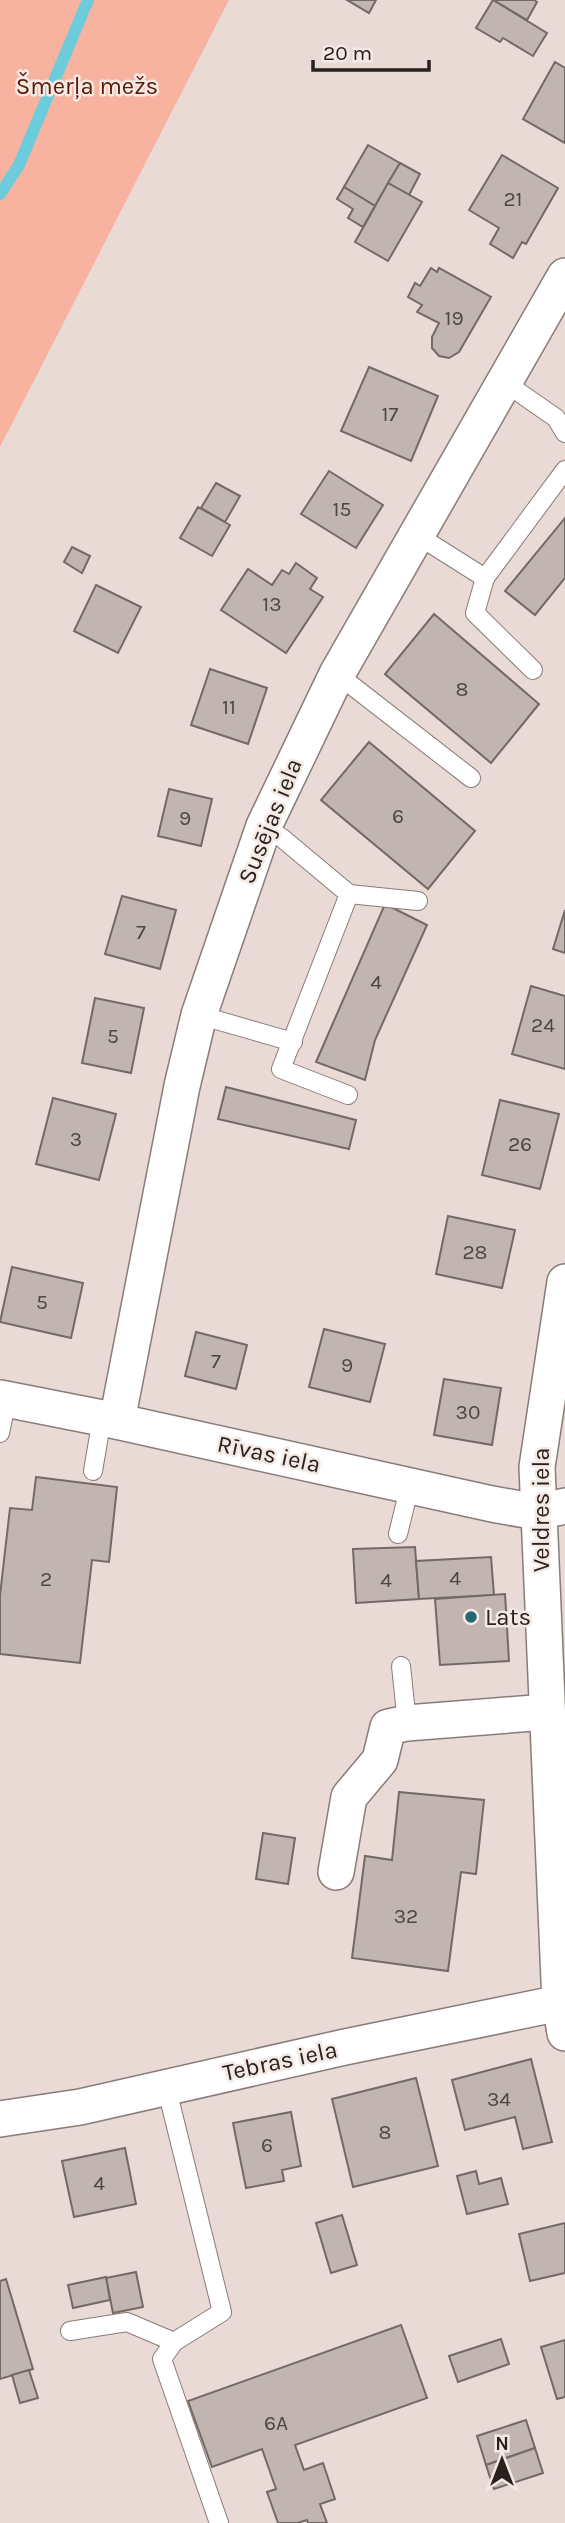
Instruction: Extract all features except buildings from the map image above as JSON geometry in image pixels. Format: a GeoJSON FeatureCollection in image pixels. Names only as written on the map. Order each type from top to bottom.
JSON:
{"type":"FeatureCollection","features":[{"type":"Feature","properties":{"kind":"street","name":"Susējas iela"},"geometry":{"type":"LineString","coordinates":[[110,1420],[199,1015],[264,826],[337,674],[565,276]]}},
{"type":"Feature","properties":{"kind":"street","name":"Veldres iela"},"geometry":{"type":"LineString","coordinates":[[562,2018],[562,1958],[546,1712],[551,1509],[537,1467],[565,1282]]}},
{"type":"Feature","properties":{"kind":"street","name":"Rīvas iela"},"geometry":{"type":"LineString","coordinates":[[4,1398],[410,1485],[551,1509]]}},
{"type":"Feature","properties":{"kind":"street"},"geometry":{"type":"LineString","coordinates":[[337,1872],[349,1797],[380,1760],[388,1727],[407,1723],[546,1712]]}},
{"type":"Feature","properties":{"kind":"street","name":"Tebras iela"},"geometry":{"type":"LineString","coordinates":[[0,2119],[80,2107],[166,2086],[562,2018]]}},
{"type":"Feature","properties":{"kind":"lane"},"geometry":{"type":"LineString","coordinates":[[504,382],[556,418],[565,433]]}},
{"type":"Feature","properties":{"kind":"lane"},"geometry":{"type":"LineString","coordinates":[[533,670],[475,613],[485,578],[565,470]]}},
{"type":"Feature","properties":{"kind":"lane"},"geometry":{"type":"LineString","coordinates":[[417,535],[485,578]]}},
{"type":"Feature","properties":{"kind":"lane"},"geometry":{"type":"LineString","coordinates":[[337,674],[471,778]]}},
{"type":"Feature","properties":{"kind":"lane"},"geometry":{"type":"LineString","coordinates":[[264,826],[349,894],[418,901]]}},
{"type":"Feature","properties":{"kind":"lane"},"geometry":{"type":"LineString","coordinates":[[348,1095],[281,1069],[349,894]]}},
{"type":"Feature","properties":{"kind":"lane"},"geometry":{"type":"LineString","coordinates":[[199,1015],[293,1042]]}},
{"type":"Feature","properties":{"kind":"lane"},"geometry":{"type":"LineString","coordinates":[[0,1433],[4,1398]]}},
{"type":"Feature","properties":{"kind":"lane"},"geometry":{"type":"LineString","coordinates":[[93,1471],[110,1420]]}},
{"type":"Feature","properties":{"kind":"lane"},"geometry":{"type":"LineString","coordinates":[[398,1534],[410,1485]]}},
{"type":"Feature","properties":{"kind":"lane"},"geometry":{"type":"LineString","coordinates":[[401,1666],[407,1723]]}},
{"type":"Feature","properties":{"kind":"lane"},"geometry":{"type":"LineString","coordinates":[[166,2086],[222,2312],[174,2342],[162,2359],[219,2523]]}},
{"type":"Feature","properties":{"kind":"lane"},"geometry":{"type":"LineString","coordinates":[[70,2331],[127,2322],[174,2342]]}},
{"type":"Feature","properties":{"kind":"green space","name":"Šmerļa mežs"},"geometry":{"type":"Polygon","coordinates":[[[0,0],[229,0],[0,447],[0,0]]]}},
{"type":"Feature","properties":{"kind":"waterway"},"geometry":{"type":"LineString","coordinates":[[0,194],[19,165],[88,0]]}},
{"type":"Feature","properties":{"kind":"place","name":"Lats"},"geometry":{"type":"Point","coordinates":[471,1617]}}]}
